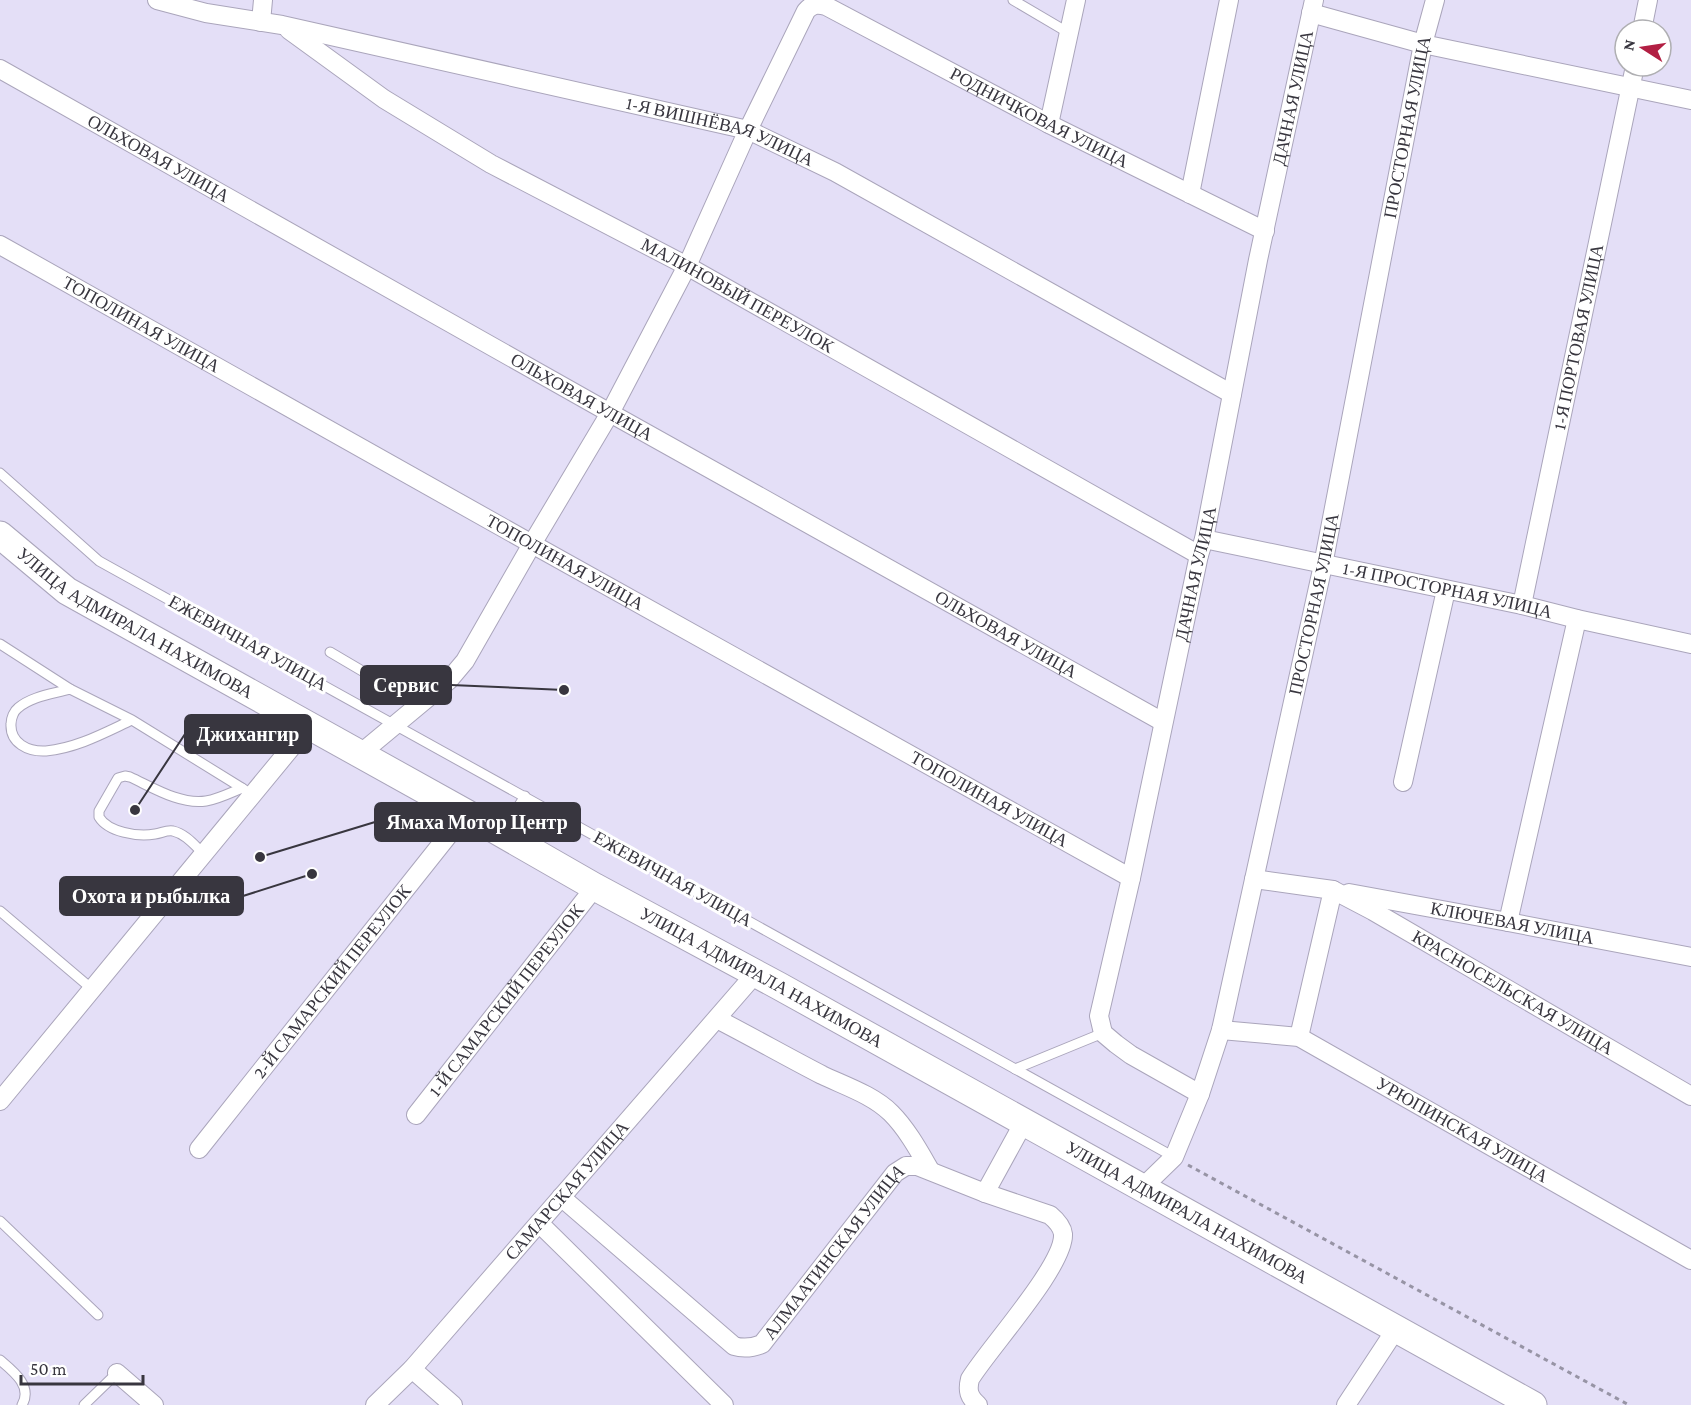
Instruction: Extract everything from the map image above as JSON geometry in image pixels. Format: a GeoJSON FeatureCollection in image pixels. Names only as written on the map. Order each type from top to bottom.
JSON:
{"type":"FeatureCollection","features":[{"type":"Feature","properties":{"kind":"main road","name":"УЛИЦА АДМИРАЛА НАХИМОВА"},"geometry":{"type":"LineString","coordinates":[[0,535],[67,591],[595,887],[756,973],[1533,1405]]}},
{"type":"Feature","properties":{"kind":"street","name":"1-Я ВИШНЁВАЯ УЛИЦА"},"geometry":{"type":"LineString","coordinates":[[157,0],[206,14],[282,25],[748,130],[835,172],[1232,394]]}},
{"type":"Feature","properties":{"kind":"street"},"geometry":{"type":"LineString","coordinates":[[261,22],[263,0]]}},
{"type":"Feature","properties":{"kind":"street"},"geometry":{"type":"LineString","coordinates":[[1048,124],[1076,0]]}},
{"type":"Feature","properties":{"kind":"street"},"geometry":{"type":"LineString","coordinates":[[1190,194],[1229,0]]}},
{"type":"Feature","properties":{"kind":"street","name":"ПРОСТОРНАЯ УЛИЦА"},"geometry":{"type":"LineString","coordinates":[[1142,1188],[1174,1157],[1200,1094],[1221,1030],[1323,565],[1423,44],[1435,0]]}},
{"type":"Feature","properties":{"kind":"street"},"geometry":{"type":"LineString","coordinates":[[1644,18],[1648,0]]}},
{"type":"Feature","properties":{"kind":"street","name":"РОДНИЧКОВАЯ УЛИЦА"},"geometry":{"type":"LineString","coordinates":[[748,130],[806,11],[815,4],[826,6],[1048,124],[1265,231]]}},
{"type":"Feature","properties":{"kind":"street"},"geometry":{"type":"LineString","coordinates":[[1313,6],[1423,44],[1691,100]]}},
{"type":"Feature","properties":{"kind":"street","name":"ДАЧНАЯ УЛИЦА"},"geometry":{"type":"LineString","coordinates":[[1103,1033],[1099,1016],[1131,878],[1201,547],[1258,260],[1313,6]]}},
{"type":"Feature","properties":{"kind":"street","name":"МАЛИНОВЫЙ ПЕРЕУЛОК"},"geometry":{"type":"LineString","coordinates":[[282,25],[384,99],[491,164],[687,266],[1201,547]]}},
{"type":"Feature","properties":{"kind":"street","name":"ОЛЬХОВАЯ УЛИЦА"},"geometry":{"type":"LineString","coordinates":[[0,69],[1163,722]]}},
{"type":"Feature","properties":{"kind":"street","name":"1-Я ПОРТОВАЯ УЛИЦА"},"geometry":{"type":"LineString","coordinates":[[1522,605],[1632,78]]}},
{"type":"Feature","properties":{"kind":"street"},"geometry":{"type":"LineString","coordinates":[[360,754],[449,680],[465,661],[610,413],[687,266],[748,130]]}},
{"type":"Feature","properties":{"kind":"street","name":"ТОПОЛИНАЯ УЛИЦА"},"geometry":{"type":"LineString","coordinates":[[0,245],[1131,878]]}},
{"type":"Feature","properties":{"kind":"street","name":"1-Я ПРОСТОРНАЯ УЛИЦА"},"geometry":{"type":"LineString","coordinates":[[1201,547],[1323,565],[1522,605],[1577,620],[1691,644]]}},
{"type":"Feature","properties":{"kind":"street"},"geometry":{"type":"LineString","coordinates":[[1403,782],[1446,590]]}},
{"type":"Feature","properties":{"kind":"street"},"geometry":{"type":"LineString","coordinates":[[1508,922],[1577,620]]}},
{"type":"Feature","properties":{"kind":"street"},"geometry":{"type":"LineString","coordinates":[[0,1101],[204,854],[247,792],[309,726]]}},
{"type":"Feature","properties":{"kind":"street","name":"2-Й САМАРСКИЙ ПЕРЕУЛОК"},"geometry":{"type":"LineString","coordinates":[[199,1149],[466,813]]}},
{"type":"Feature","properties":{"kind":"street","name":"КЛЮЧЕВАЯ УЛИЦА"},"geometry":{"type":"LineString","coordinates":[[1254,879],[1333,890],[1691,957]]}},
{"type":"Feature","properties":{"kind":"street","name":"1-Й САМАРСКИЙ ПЕРЕУЛОК"},"geometry":{"type":"LineString","coordinates":[[416,1114],[595,887]]}},
{"type":"Feature","properties":{"kind":"street"},"geometry":{"type":"LineString","coordinates":[[1299,1037],[1333,890]]}},
{"type":"Feature","properties":{"kind":"street","name":"КРАСНОСЕЛЬСКАЯ УЛИЦА"},"geometry":{"type":"LineString","coordinates":[[1333,890],[1691,1096]]}},
{"type":"Feature","properties":{"kind":"street","name":"САМАРСКАЯ УЛИЦА"},"geometry":{"type":"LineString","coordinates":[[375,1405],[412,1370],[756,973]]}},
{"type":"Feature","properties":{"kind":"street"},"geometry":{"type":"LineString","coordinates":[[717,1019],[873,1100],[890,1112],[916,1146],[930,1170]]}},
{"type":"Feature","properties":{"kind":"street","name":"УРЮПИНСКАЯ УЛИЦА"},"geometry":{"type":"LineString","coordinates":[[1221,1030],[1299,1037],[1691,1260]]}},
{"type":"Feature","properties":{"kind":"street"},"geometry":{"type":"LineString","coordinates":[[1103,1033],[1131,1055],[1200,1094]]}},
{"type":"Feature","properties":{"kind":"street"},"geometry":{"type":"LineString","coordinates":[[985,1193],[1024,1122]]}},
{"type":"Feature","properties":{"kind":"street","name":"АЛМААТИНСКАЯ УЛИЦА"},"geometry":{"type":"LineString","coordinates":[[561,1197],[734,1346],[748,1348],[762,1344],[895,1173],[906,1166],[917,1166],[930,1170],[985,1193],[1050,1215],[1063,1231],[1063,1239],[1056,1260],[970,1379],[968,1388],[970,1396],[977,1404]]}},
{"type":"Feature","properties":{"kind":"street"},"geometry":{"type":"LineString","coordinates":[[539,1222],[724,1405]]}},
{"type":"Feature","properties":{"kind":"street"},"geometry":{"type":"LineString","coordinates":[[1346,1405],[1396,1329]]}},
{"type":"Feature","properties":{"kind":"street"},"geometry":{"type":"LineString","coordinates":[[412,1370],[453,1405]]}},
{"type":"Feature","properties":{"kind":"street"},"geometry":{"type":"LineString","coordinates":[[117,1374],[154,1405]]}},
{"type":"Feature","properties":{"kind":"lane"},"geometry":{"type":"LineString","coordinates":[[1013,0],[1069,33]]}},
{"type":"Feature","properties":{"kind":"lane","name":"ЕЖЕВИЧНАЯ УЛИЦА"},"geometry":{"type":"LineString","coordinates":[[0,473],[99,561],[1174,1157]]}},
{"type":"Feature","properties":{"kind":"lane"},"geometry":{"type":"LineString","coordinates":[[0,644],[70,689],[132,720],[247,792]]}},
{"type":"Feature","properties":{"kind":"lane"},"geometry":{"type":"LineString","coordinates":[[330,652],[420,705]]}},
{"type":"Feature","properties":{"kind":"lane"},"geometry":{"type":"LineString","coordinates":[[70,689],[28,701],[16,710],[11,721],[12,736],[18,743],[26,748],[45,751],[83,743],[132,720]]}},
{"type":"Feature","properties":{"kind":"lane"},"geometry":{"type":"LineString","coordinates":[[204,854],[183,835],[175,832],[166,830],[146,835],[106,826],[99,817],[99,811],[118,778],[130,777],[174,796],[199,802],[247,792]]}},
{"type":"Feature","properties":{"kind":"lane"},"geometry":{"type":"LineString","coordinates":[[502,833],[525,796]]}},
{"type":"Feature","properties":{"kind":"lane"},"geometry":{"type":"LineString","coordinates":[[0,911],[92,989]]}},
{"type":"Feature","properties":{"kind":"lane"},"geometry":{"type":"LineString","coordinates":[[1015,1069],[1103,1033]]}},
{"type":"Feature","properties":{"kind":"lane"},"geometry":{"type":"LineString","coordinates":[[0,1221],[98,1315]]}},
{"type":"Feature","properties":{"kind":"lane"},"geometry":{"type":"LineString","coordinates":[[0,1360],[21,1381],[25,1395],[22,1405]]}},
{"type":"Feature","properties":{"kind":"lane"},"geometry":{"type":"LineString","coordinates":[[84,1405],[117,1374]]}},
{"type":"Feature","properties":{"kind":"path"},"geometry":{"type":"LineString","coordinates":[[1174,1157],[1629,1405]]}},
{"type":"Feature","properties":{"kind":"place","name":"Сервис"},"geometry":{"type":"Point","coordinates":[564,690]}},
{"type":"Feature","properties":{"kind":"place","name":"Джихангир"},"geometry":{"type":"Point","coordinates":[135,810]}},
{"type":"Feature","properties":{"kind":"place","name":"Ямаха Мотор Центр"},"geometry":{"type":"Point","coordinates":[260,857]}},
{"type":"Feature","properties":{"kind":"place","name":"Охота и рыбылка"},"geometry":{"type":"Point","coordinates":[312,874]}}]}
